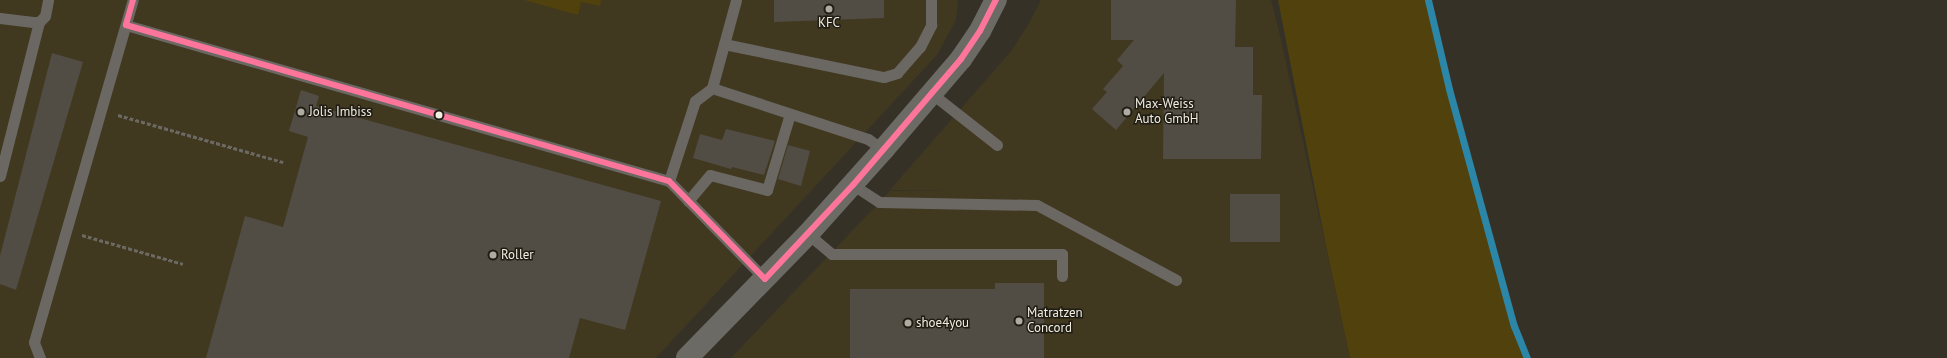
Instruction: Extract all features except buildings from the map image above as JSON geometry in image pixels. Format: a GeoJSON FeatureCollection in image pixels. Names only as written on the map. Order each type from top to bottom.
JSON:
{"type":"FeatureCollection","features":[{"type":"Feature","properties":{"kind":"street"},"geometry":{"type":"LineString","coordinates":[[687,358],[808,234],[853,185],[961,59],[980,31],[996,0]]}},
{"type":"Feature","properties":{"kind":"lane"},"geometry":{"type":"LineString","coordinates":[[0,176],[39,22],[45,16],[48,0]]}},
{"type":"Feature","properties":{"kind":"lane"},"geometry":{"type":"LineString","coordinates":[[40,358],[34,342],[133,0]]}},
{"type":"Feature","properties":{"kind":"lane"},"geometry":{"type":"LineString","coordinates":[[670,181],[695,101],[712,88],[736,0]]}},
{"type":"Feature","properties":{"kind":"lane"},"geometry":{"type":"LineString","coordinates":[[724,44],[884,77],[897,73],[920,47],[931,25],[931,0]]}},
{"type":"Feature","properties":{"kind":"lane"},"geometry":{"type":"LineString","coordinates":[[0,18],[39,22]]}},
{"type":"Feature","properties":{"kind":"lane"},"geometry":{"type":"LineString","coordinates":[[126,26],[670,181],[765,278]]}},
{"type":"Feature","properties":{"kind":"lane"},"geometry":{"type":"LineString","coordinates":[[712,88],[868,139],[883,150]]}},
{"type":"Feature","properties":{"kind":"lane"},"geometry":{"type":"LineString","coordinates":[[931,93],[996,145]]}},
{"type":"Feature","properties":{"kind":"lane"},"geometry":{"type":"LineString","coordinates":[[688,201],[710,175],[768,190],[790,114]]}},
{"type":"Feature","properties":{"kind":"lane"},"geometry":{"type":"LineString","coordinates":[[853,185],[879,202],[1037,205],[1176,280]]}},
{"type":"Feature","properties":{"kind":"lane"},"geometry":{"type":"LineString","coordinates":[[808,234],[832,254],[1062,254],[1062,276]]}},
{"type":"Feature","properties":{"kind":"path"},"geometry":{"type":"LineString","coordinates":[[101,110],[283,162]]}},
{"type":"Feature","properties":{"kind":"path"},"geometry":{"type":"LineString","coordinates":[[66,231],[183,264]]}},
{"type":"Feature","properties":{"kind":"shaded area"},"geometry":{"type":"Polygon","coordinates":[[[0,0],[958,0],[956,20],[937,55],[656,358],[0,358],[0,0]]]}},
{"type":"Feature","properties":{"kind":"shaded area"},"geometry":{"type":"Polygon","coordinates":[[[524,0],[601,0],[600,6],[581,2],[578,15],[524,0]]]}},
{"type":"Feature","properties":{"kind":"shaded area"},"geometry":{"type":"Polygon","coordinates":[[[1041,0],[1271,0],[1350,358],[731,358],[890,191],[954,190],[890,190],[1012,50],[1028,25],[1041,0]]]}},
{"type":"Feature","properties":{"kind":"shaded area"},"geometry":{"type":"Polygon","coordinates":[[[1278,0],[1428,0],[1449,89],[1514,326],[1527,358],[1350,358],[1326,246],[1278,0]]]}},
{"type":"Feature","properties":{"kind":"waterway"},"geometry":{"type":"LineString","coordinates":[[1428,0],[1449,89],[1514,326],[1527,358]]}},
{"type":"Feature","properties":{"kind":"transit line"},"geometry":{"type":"LineString","coordinates":[[133,0],[126,25],[669,181],[765,279],[853,185],[961,59],[980,31],[996,0]]}},
{"type":"Feature","properties":{"kind":"place","name":"KFC"},"geometry":{"type":"Point","coordinates":[829,9]}},
{"type":"Feature","properties":{"kind":"place","name":"Jolis Imbiss"},"geometry":{"type":"Point","coordinates":[301,112]}},
{"type":"Feature","properties":{"kind":"place","name":"Max-Weiss Auto GmbH"},"geometry":{"type":"Point","coordinates":[1127,112]}},
{"type":"Feature","properties":{"kind":"place","name":"Roller"},"geometry":{"type":"Point","coordinates":[493,255]}},
{"type":"Feature","properties":{"kind":"place","name":"Matratzen Concord"},"geometry":{"type":"Point","coordinates":[1019,321]}},
{"type":"Feature","properties":{"kind":"place","name":"shoe4you"},"geometry":{"type":"Point","coordinates":[908,323]}}]}
